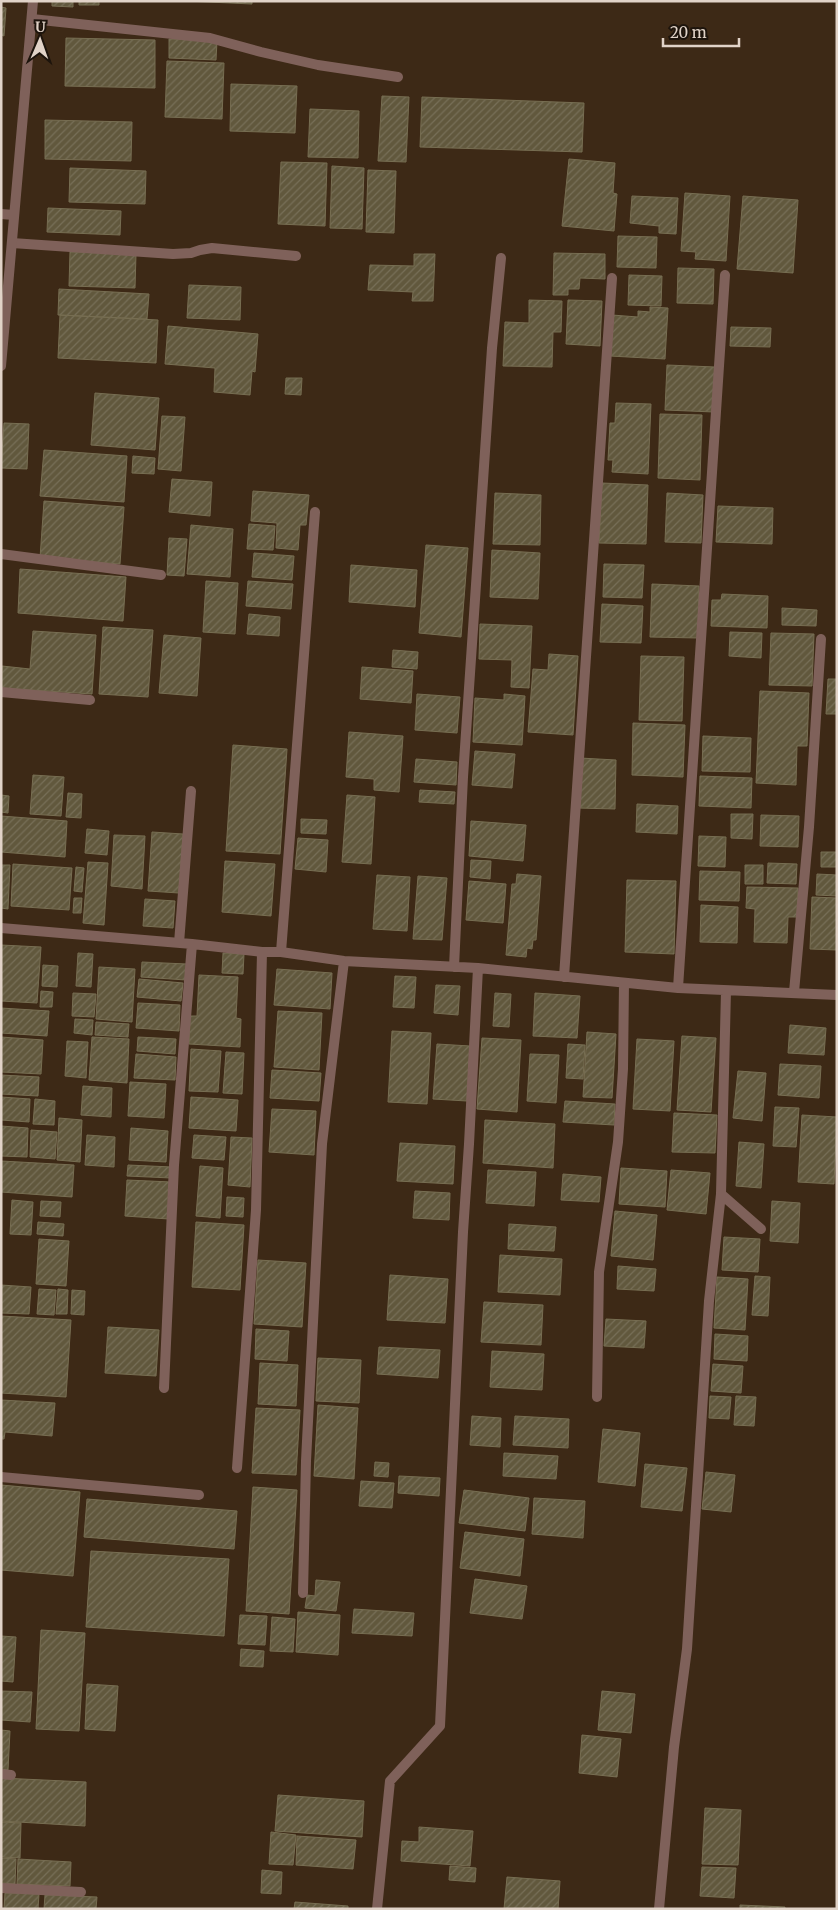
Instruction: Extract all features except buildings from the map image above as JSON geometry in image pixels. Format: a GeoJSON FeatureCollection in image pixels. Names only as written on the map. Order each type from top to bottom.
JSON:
{"type":"FeatureCollection","features":[{"type":"Feature","properties":{"kind":"street"},"geometry":{"type":"LineString","coordinates":[[1,366],[34,1]]}},
{"type":"Feature","properties":{"kind":"street"},"geometry":{"type":"LineString","coordinates":[[32,19],[210,38],[318,65],[398,77]]}},
{"type":"Feature","properties":{"kind":"street"},"geometry":{"type":"LineString","coordinates":[[1,214],[14,215]]}},
{"type":"Feature","properties":{"kind":"street"},"geometry":{"type":"LineString","coordinates":[[12,243],[173,254],[190,253],[212,248],[296,256]]}},
{"type":"Feature","properties":{"kind":"street"},"geometry":{"type":"LineString","coordinates":[[454,967],[464,767],[492,348],[502,258]]}},
{"type":"Feature","properties":{"kind":"street"},"geometry":{"type":"LineString","coordinates":[[678,988],[725,275]]}},
{"type":"Feature","properties":{"kind":"street"},"geometry":{"type":"LineString","coordinates":[[564,977],[612,278]]}},
{"type":"Feature","properties":{"kind":"street"},"geometry":{"type":"LineString","coordinates":[[281,952],[315,512]]}},
{"type":"Feature","properties":{"kind":"street"},"geometry":{"type":"LineString","coordinates":[[1,554],[161,575]]}},
{"type":"Feature","properties":{"kind":"street"},"geometry":{"type":"LineString","coordinates":[[794,992],[809,827],[821,639]]}},
{"type":"Feature","properties":{"kind":"street"},"geometry":{"type":"LineString","coordinates":[[1,692],[90,700]]}},
{"type":"Feature","properties":{"kind":"street"},"geometry":{"type":"LineString","coordinates":[[179,943],[191,791]]}},
{"type":"Feature","properties":{"kind":"street"},"geometry":{"type":"LineString","coordinates":[[1,928],[192,944],[262,952],[281,952],[344,961],[478,968],[678,988],[837,995]]}},
{"type":"Feature","properties":{"kind":"street"},"geometry":{"type":"LineString","coordinates":[[164,1388],[174,1165],[192,944]]}},
{"type":"Feature","properties":{"kind":"street"},"geometry":{"type":"LineString","coordinates":[[237,1468],[256,1210],[262,952]]}},
{"type":"Feature","properties":{"kind":"street"},"geometry":{"type":"LineString","coordinates":[[303,1594],[306,1461],[322,1144],[344,961]]}},
{"type":"Feature","properties":{"kind":"street"},"geometry":{"type":"LineString","coordinates":[[377,1909],[390,1781],[440,1726],[463,1232],[478,968]]}},
{"type":"Feature","properties":{"kind":"street"},"geometry":{"type":"LineString","coordinates":[[597,1397],[599,1272],[618,1142],[623,1069],[624,983]]}},
{"type":"Feature","properties":{"kind":"street"},"geometry":{"type":"LineString","coordinates":[[660,1909],[673,1757],[687,1649],[708,1301],[721,1194],[726,991]]}},
{"type":"Feature","properties":{"kind":"street"},"geometry":{"type":"LineString","coordinates":[[721,1194],[761,1229]]}},
{"type":"Feature","properties":{"kind":"street"},"geometry":{"type":"LineString","coordinates":[[1,1476],[199,1495]]}},
{"type":"Feature","properties":{"kind":"street"},"geometry":{"type":"LineString","coordinates":[[1,1888],[80,1892]]}}]}
